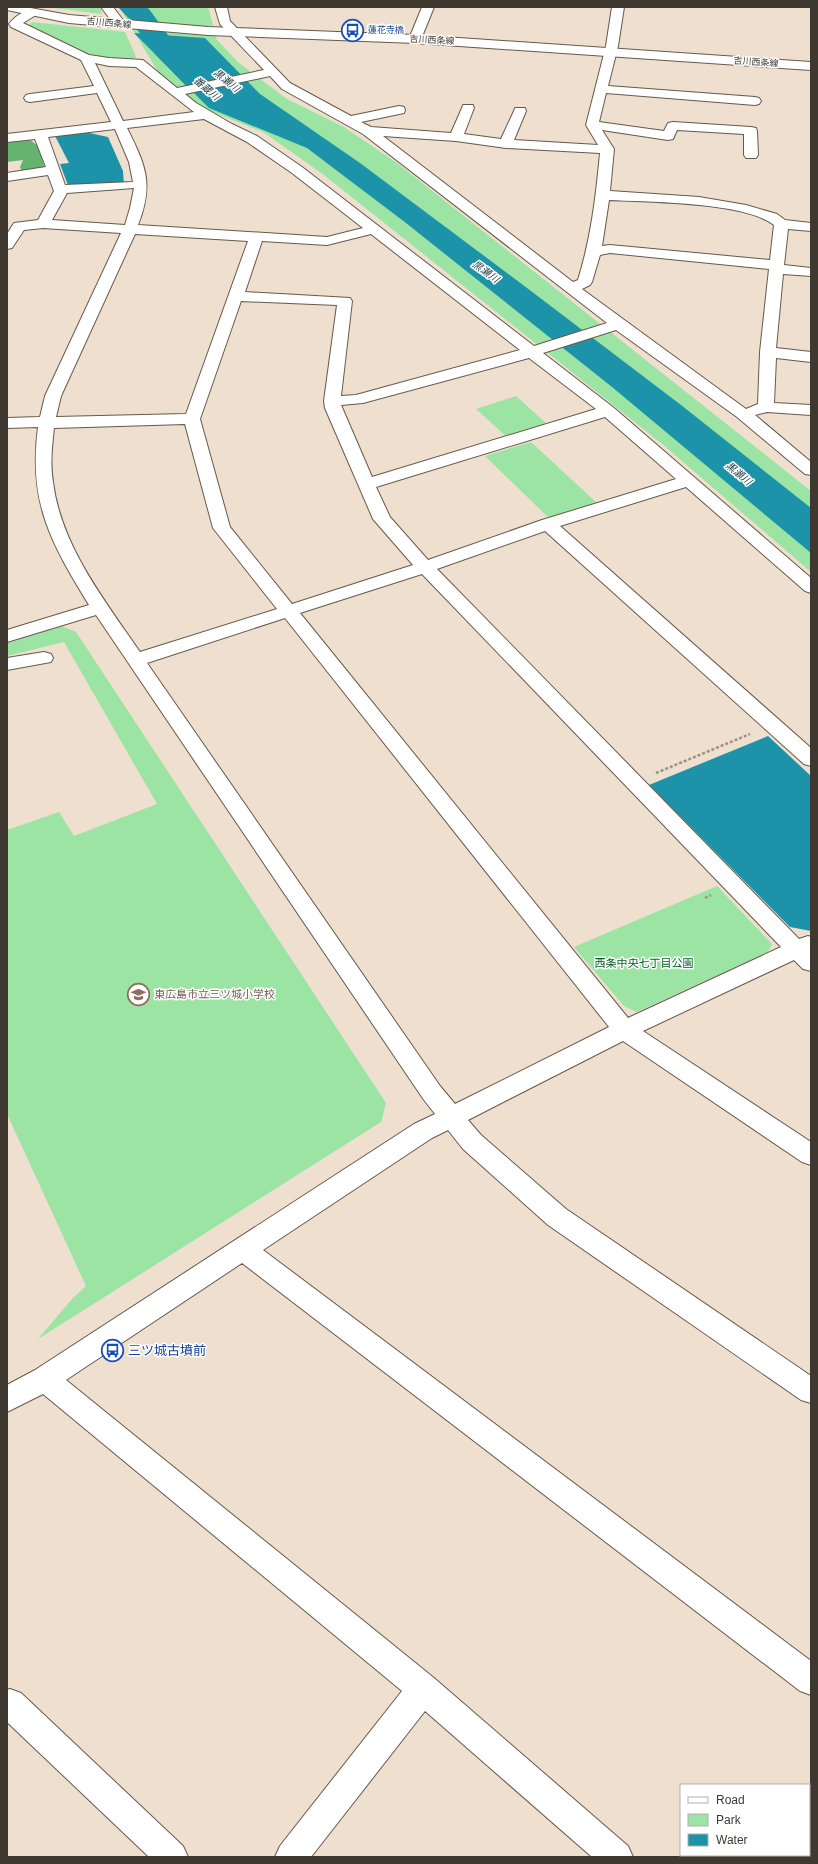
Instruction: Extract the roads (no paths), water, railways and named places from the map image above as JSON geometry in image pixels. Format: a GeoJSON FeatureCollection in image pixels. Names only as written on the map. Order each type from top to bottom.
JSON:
{"type":"FeatureCollection","features":[{"type":"Feature","properties":{"kind":"street","name":"吉川西条線"},"geometry":{"type":"LineString","coordinates":[[7,7],[69,19],[208,31],[416,38],[811,66]]}},
{"type":"Feature","properties":{"kind":"street"},"geometry":{"type":"LineString","coordinates":[[107,7],[123,24]]}},
{"type":"Feature","properties":{"kind":"street"},"geometry":{"type":"LineString","coordinates":[[221,7],[224,22],[234,32],[266,73],[286,86],[368,131],[572,288],[615,326],[743,414],[811,470]]}},
{"type":"Feature","properties":{"kind":"street"},"geometry":{"type":"LineString","coordinates":[[416,38],[428,7]]}},
{"type":"Feature","properties":{"kind":"street"},"geometry":{"type":"LineString","coordinates":[[572,288],[585,282],[594,251],[607,149],[592,125],[602,89],[618,7]]}},
{"type":"Feature","properties":{"kind":"street"},"geometry":{"type":"LineString","coordinates":[[11,25],[33,13]]}},
{"type":"Feature","properties":{"kind":"street"},"geometry":{"type":"LineString","coordinates":[[11,25],[86,58],[109,62],[139,63],[178,92],[192,106],[205,115],[252,139],[297,170],[534,351],[608,411],[811,587]]}},
{"type":"Feature","properties":{"kind":"street"},"geometry":{"type":"LineString","coordinates":[[86,58],[138,165],[141,182],[139,205],[130,229],[53,396],[46,421],[42,448],[43,476],[46,497],[54,525],[70,559],[100,608],[251,830],[451,1118],[472,1142],[557,1217],[811,1391]]}},
{"type":"Feature","properties":{"kind":"street"},"geometry":{"type":"LineString","coordinates":[[178,92],[266,73]]}},
{"type":"Feature","properties":{"kind":"street"},"geometry":{"type":"LineString","coordinates":[[30,98],[102,89]]}},
{"type":"Feature","properties":{"kind":"street"},"geometry":{"type":"LineString","coordinates":[[602,89],[756,101]]}},
{"type":"Feature","properties":{"kind":"street"},"geometry":{"type":"LineString","coordinates":[[456,137],[468,108]]}},
{"type":"Feature","properties":{"kind":"street"},"geometry":{"type":"LineString","coordinates":[[349,120],[399,110]]}},
{"type":"Feature","properties":{"kind":"street"},"geometry":{"type":"LineString","coordinates":[[506,144],[520,111]]}},
{"type":"Feature","properties":{"kind":"street"},"geometry":{"type":"LineString","coordinates":[[7,138],[205,115]]}},
{"type":"Feature","properties":{"kind":"street"},"geometry":{"type":"LineString","coordinates":[[592,125],[668,136],[673,126],[751,131],[751,155]]}},
{"type":"Feature","properties":{"kind":"street"},"geometry":{"type":"LineString","coordinates":[[368,131],[456,137],[506,144],[607,149]]}},
{"type":"Feature","properties":{"kind":"street"},"geometry":{"type":"LineString","coordinates":[[40,134],[61,189],[43,224]]}},
{"type":"Feature","properties":{"kind":"street"},"geometry":{"type":"LineString","coordinates":[[7,177],[54,170]]}},
{"type":"Feature","properties":{"kind":"street"},"geometry":{"type":"LineString","coordinates":[[61,189],[129,185]]}},
{"type":"Feature","properties":{"kind":"street"},"geometry":{"type":"LineString","coordinates":[[602,195],[699,202],[742,208],[772,217],[781,224],[811,227]]}},
{"type":"Feature","properties":{"kind":"street"},"geometry":{"type":"LineString","coordinates":[[7,245],[19,226],[43,224],[327,241],[374,229]]}},
{"type":"Feature","properties":{"kind":"street"},"geometry":{"type":"LineString","coordinates":[[766,406],[768,352],[781,224]]}},
{"type":"Feature","properties":{"kind":"street"},"geometry":{"type":"LineString","coordinates":[[257,236],[237,296],[192,419],[222,528],[624,1030],[811,1155]]}},
{"type":"Feature","properties":{"kind":"street"},"geometry":{"type":"LineString","coordinates":[[594,251],[610,249],[811,272]]}},
{"type":"Feature","properties":{"kind":"street"},"geometry":{"type":"LineString","coordinates":[[7,1399],[45,1379],[423,1131],[624,1030],[806,952],[634,782],[425,567],[382,519],[333,408],[332,401],[345,301],[237,296]]}},
{"type":"Feature","properties":{"kind":"street"},"geometry":{"type":"LineString","coordinates":[[332,401],[357,400],[534,351],[615,326]]}},
{"type":"Feature","properties":{"kind":"street"},"geometry":{"type":"LineString","coordinates":[[768,352],[811,356]]}},
{"type":"Feature","properties":{"kind":"street"},"geometry":{"type":"LineString","coordinates":[[743,414],[766,406],[811,410]]}},
{"type":"Feature","properties":{"kind":"street"},"geometry":{"type":"LineString","coordinates":[[367,484],[608,411]]}},
{"type":"Feature","properties":{"kind":"street"},"geometry":{"type":"LineString","coordinates":[[7,423],[192,419]]}},
{"type":"Feature","properties":{"kind":"street"},"geometry":{"type":"LineString","coordinates":[[136,660],[425,567],[548,524],[688,481]]}},
{"type":"Feature","properties":{"kind":"street"},"geometry":{"type":"LineString","coordinates":[[548,524],[811,759]]}},
{"type":"Feature","properties":{"kind":"street"},"geometry":{"type":"LineString","coordinates":[[7,636],[100,608]]}},
{"type":"Feature","properties":{"kind":"street"},"geometry":{"type":"LineString","coordinates":[[7,664],[44,658]]}},
{"type":"Feature","properties":{"kind":"street"},"geometry":{"type":"LineString","coordinates":[[243,1249],[811,1680]]}},
{"type":"Feature","properties":{"kind":"street"},"geometry":{"type":"LineString","coordinates":[[45,1379],[423,1689],[617,1857]]}},
{"type":"Feature","properties":{"kind":"street"},"geometry":{"type":"LineString","coordinates":[[291,1857],[423,1689]]}},
{"type":"Feature","properties":{"kind":"street"},"geometry":{"type":"LineString","coordinates":[[7,1705],[10,1704],[172,1857]]}},
{"type":"Feature","properties":{"kind":"water","name":"黒瀬川"},"geometry":{"type":"Polygon","coordinates":[[[134,33],[205,38],[260,94],[360,163],[527,288],[681,405],[811,508],[811,553],[612,387],[406,223],[307,148],[209,108],[134,33]]]}},
{"type":"Feature","properties":{"kind":"water"},"geometry":{"type":"Polygon","coordinates":[[[85,132],[108,137],[123,171],[124,185],[69,188],[60,164],[69,163],[55,136],[85,132]]]}},
{"type":"Feature","properties":{"kind":"water"},"geometry":{"type":"Polygon","coordinates":[[[768,736],[811,776],[811,931],[790,927],[649,785],[768,736]]]}},
{"type":"Feature","properties":{"kind":"waterway","name":"番蔵川"},"geometry":{"type":"LineString","coordinates":[[131,7],[140,15],[164,48],[200,84]]}},
{"type":"Feature","properties":{"kind":"place","name":"蓮花寺橋"},"geometry":{"type":"Point","coordinates":[352,30]}},
{"type":"Feature","properties":{"kind":"place","name":"東広島市立三ツ城小学校"},"geometry":{"type":"Point","coordinates":[139,994]}},
{"type":"Feature","properties":{"kind":"place","name":"三ツ城古墳前"},"geometry":{"type":"Point","coordinates":[113,1350]}},
{"type":"Feature","properties":{"kind":"park label","name":"西条中央七丁目公園"},"geometry":{"type":"Point","coordinates":[644,963]}}]}
